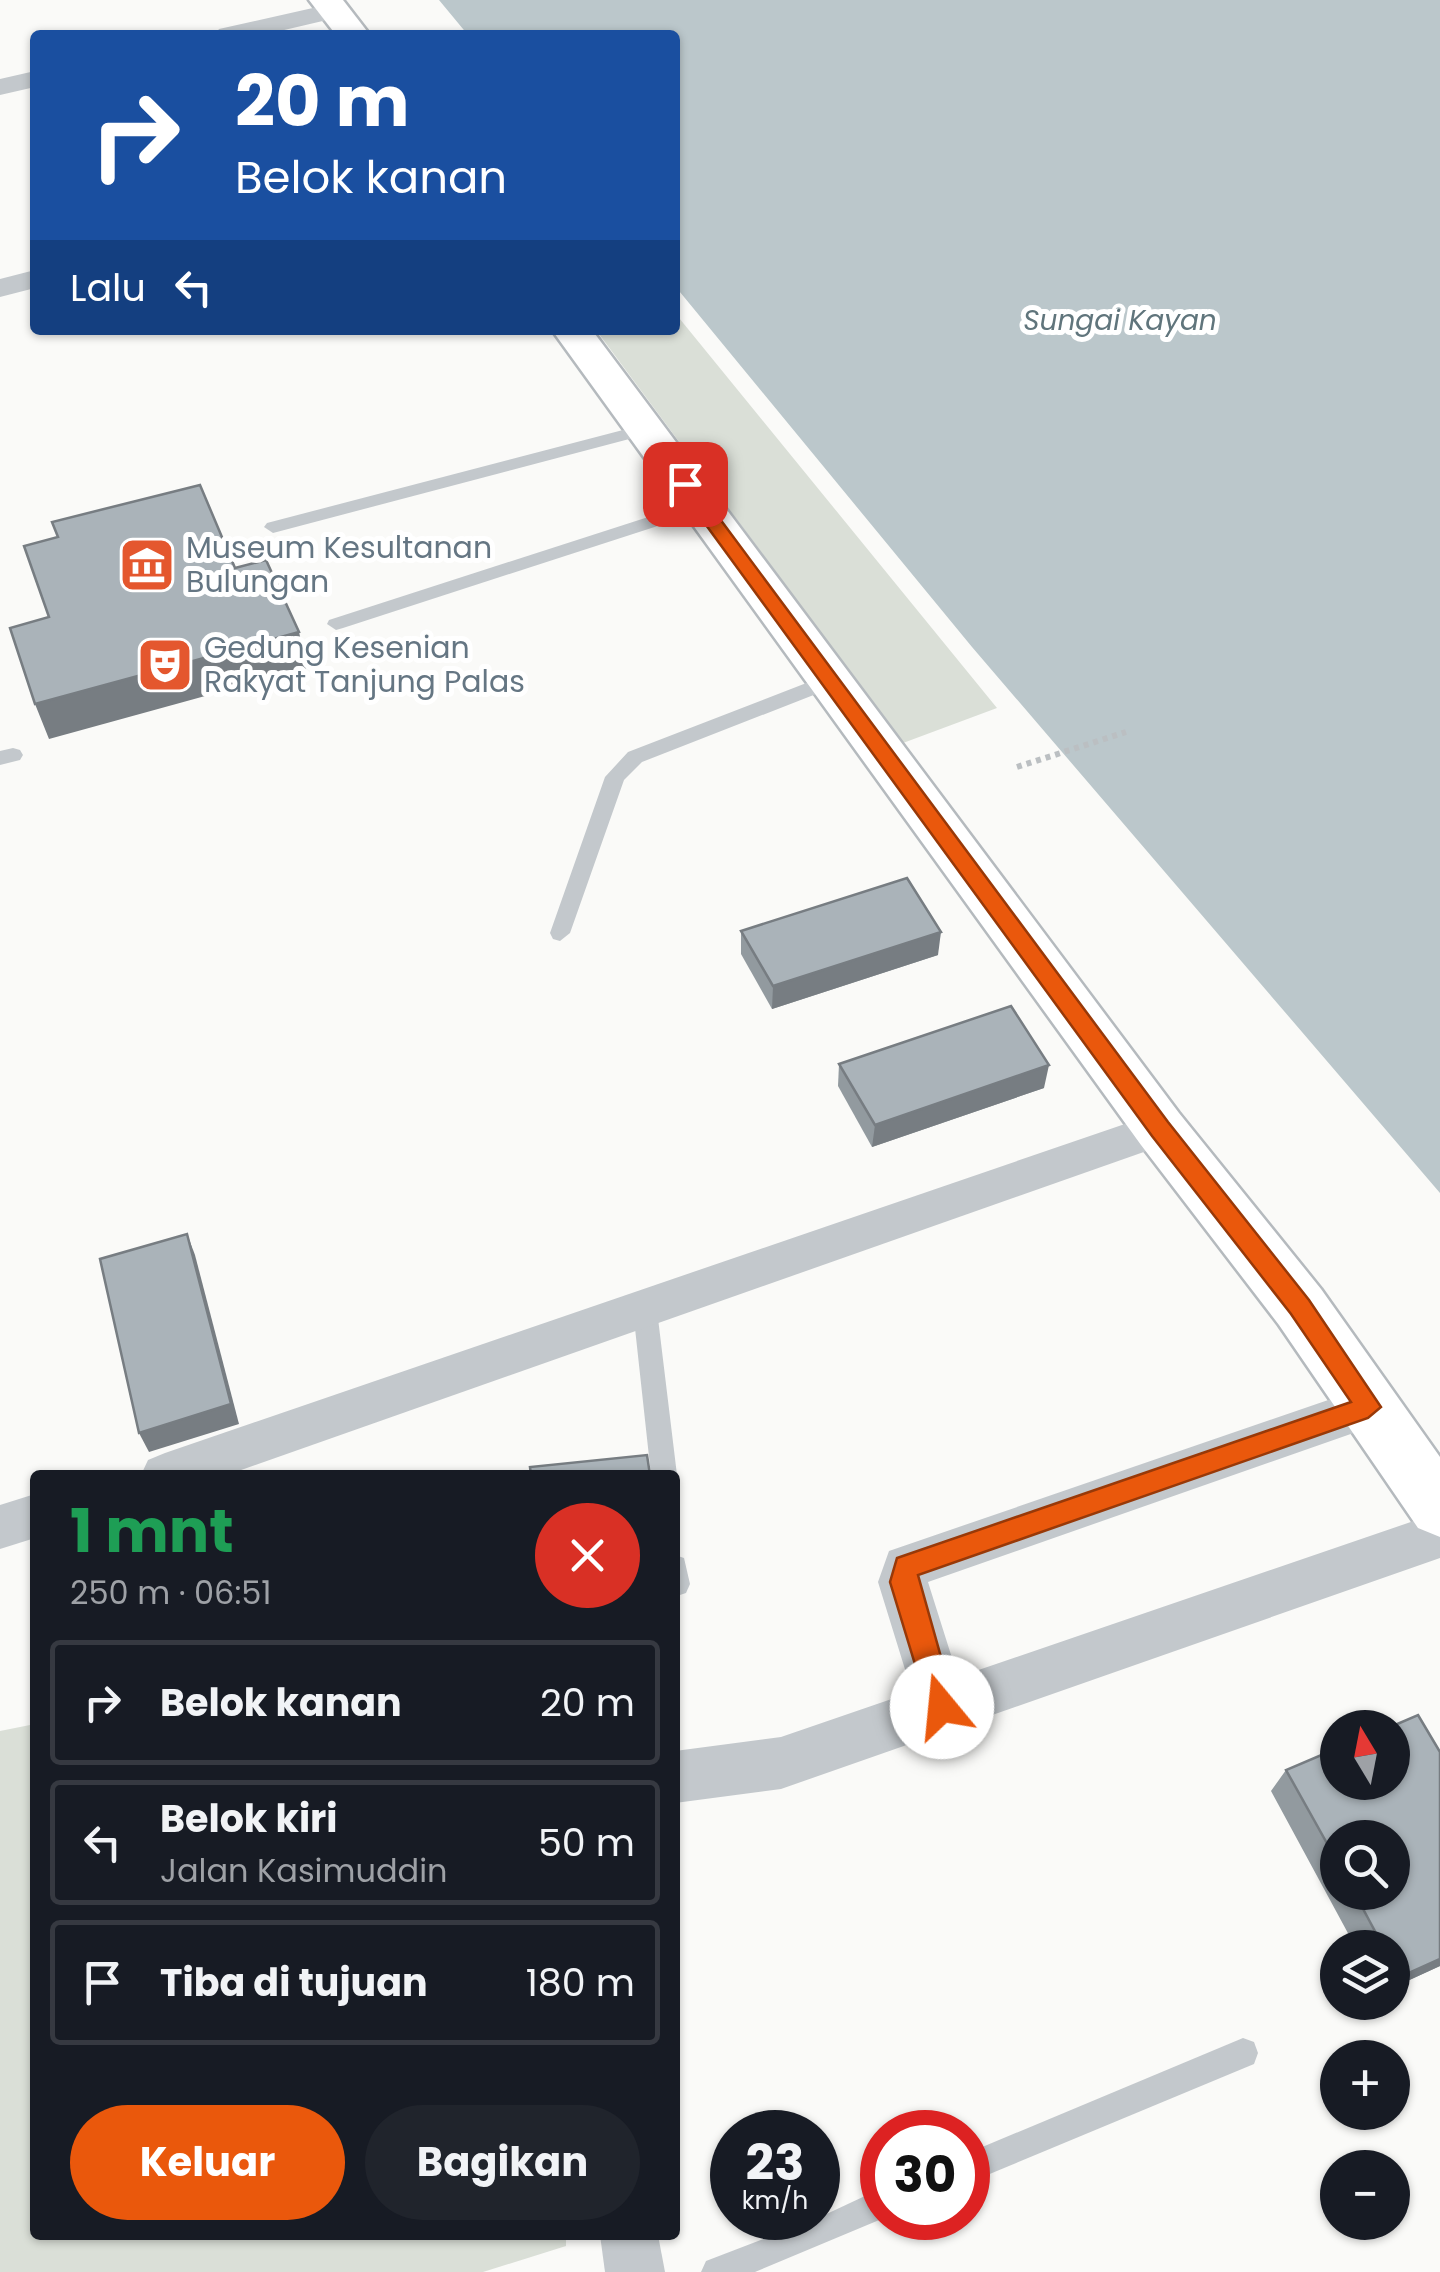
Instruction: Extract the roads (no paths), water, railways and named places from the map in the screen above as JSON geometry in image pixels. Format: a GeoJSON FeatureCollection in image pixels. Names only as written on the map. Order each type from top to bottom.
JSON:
{"type":"FeatureCollection","features":[{"type":"Feature","properties":{"kind":"main road"},"geometry":{"type":"LineString","coordinates":[[576,335],[827,682],[1160,1129],[1300,1307],[1440,1508]]}},
{"type":"Feature","properties":{"kind":"street"},"geometry":{"type":"LineString","coordinates":[[256,30],[338,15]]}},
{"type":"Feature","properties":{"kind":"street"},"geometry":{"type":"LineString","coordinates":[[0,87],[30,80]]}},
{"type":"Feature","properties":{"kind":"street"},"geometry":{"type":"LineString","coordinates":[[0,288],[30,280]]}},
{"type":"Feature","properties":{"kind":"street"},"geometry":{"type":"LineString","coordinates":[[180,1470],[1160,1129]]}},
{"type":"Feature","properties":{"kind":"street"},"geometry":{"type":"LineString","coordinates":[[942,1707],[904,1582],[906,1567],[1368,1407]]}},
{"type":"Feature","properties":{"kind":"street"},"geometry":{"type":"LineString","coordinates":[[0,1527],[30,1518]]}},
{"type":"Feature","properties":{"kind":"street"},"geometry":{"type":"LineString","coordinates":[[680,1775],[780,1763],[1440,1535]]}},
{"type":"Feature","properties":{"kind":"street"},"geometry":{"type":"LineString","coordinates":[[630,2240],[634,2272]]}},
{"type":"Feature","properties":{"kind":"lane"},"geometry":{"type":"LineString","coordinates":[[272,527],[646,429]]}},
{"type":"Feature","properties":{"kind":"lane"},"geometry":{"type":"LineString","coordinates":[[336,624],[701,506]]}},
{"type":"Feature","properties":{"kind":"lane"},"geometry":{"type":"LineString","coordinates":[[560,933],[615,776],[635,756],[827,682]]}},
{"type":"Feature","properties":{"kind":"lane"},"geometry":{"type":"LineString","coordinates":[[644,1310],[663,1470]]}},
{"type":"Feature","properties":{"kind":"lane"},"geometry":{"type":"LineString","coordinates":[[990,2159],[1243,2053]]}},
{"type":"Feature","properties":{"kind":"lane"},"geometry":{"type":"LineString","coordinates":[[717,2272],[860,2212]]}},
{"type":"Feature","properties":{"kind":"water","name":"Sungai Kayan"},"geometry":{"type":"Polygon","coordinates":[[[439,0],[1440,0],[1440,1193],[972,647],[680,292],[680,30],[464,30],[439,0]]]}},
{"type":"Feature","properties":{"kind":"place","name":"Museum Kesultanan Bulungan"},"geometry":{"type":"Point","coordinates":[147,565]}},
{"type":"Feature","properties":{"kind":"place","name":"Gedung Kesenian Rakyat Tanjung Palas"},"geometry":{"type":"Point","coordinates":[165,665]}}]}
